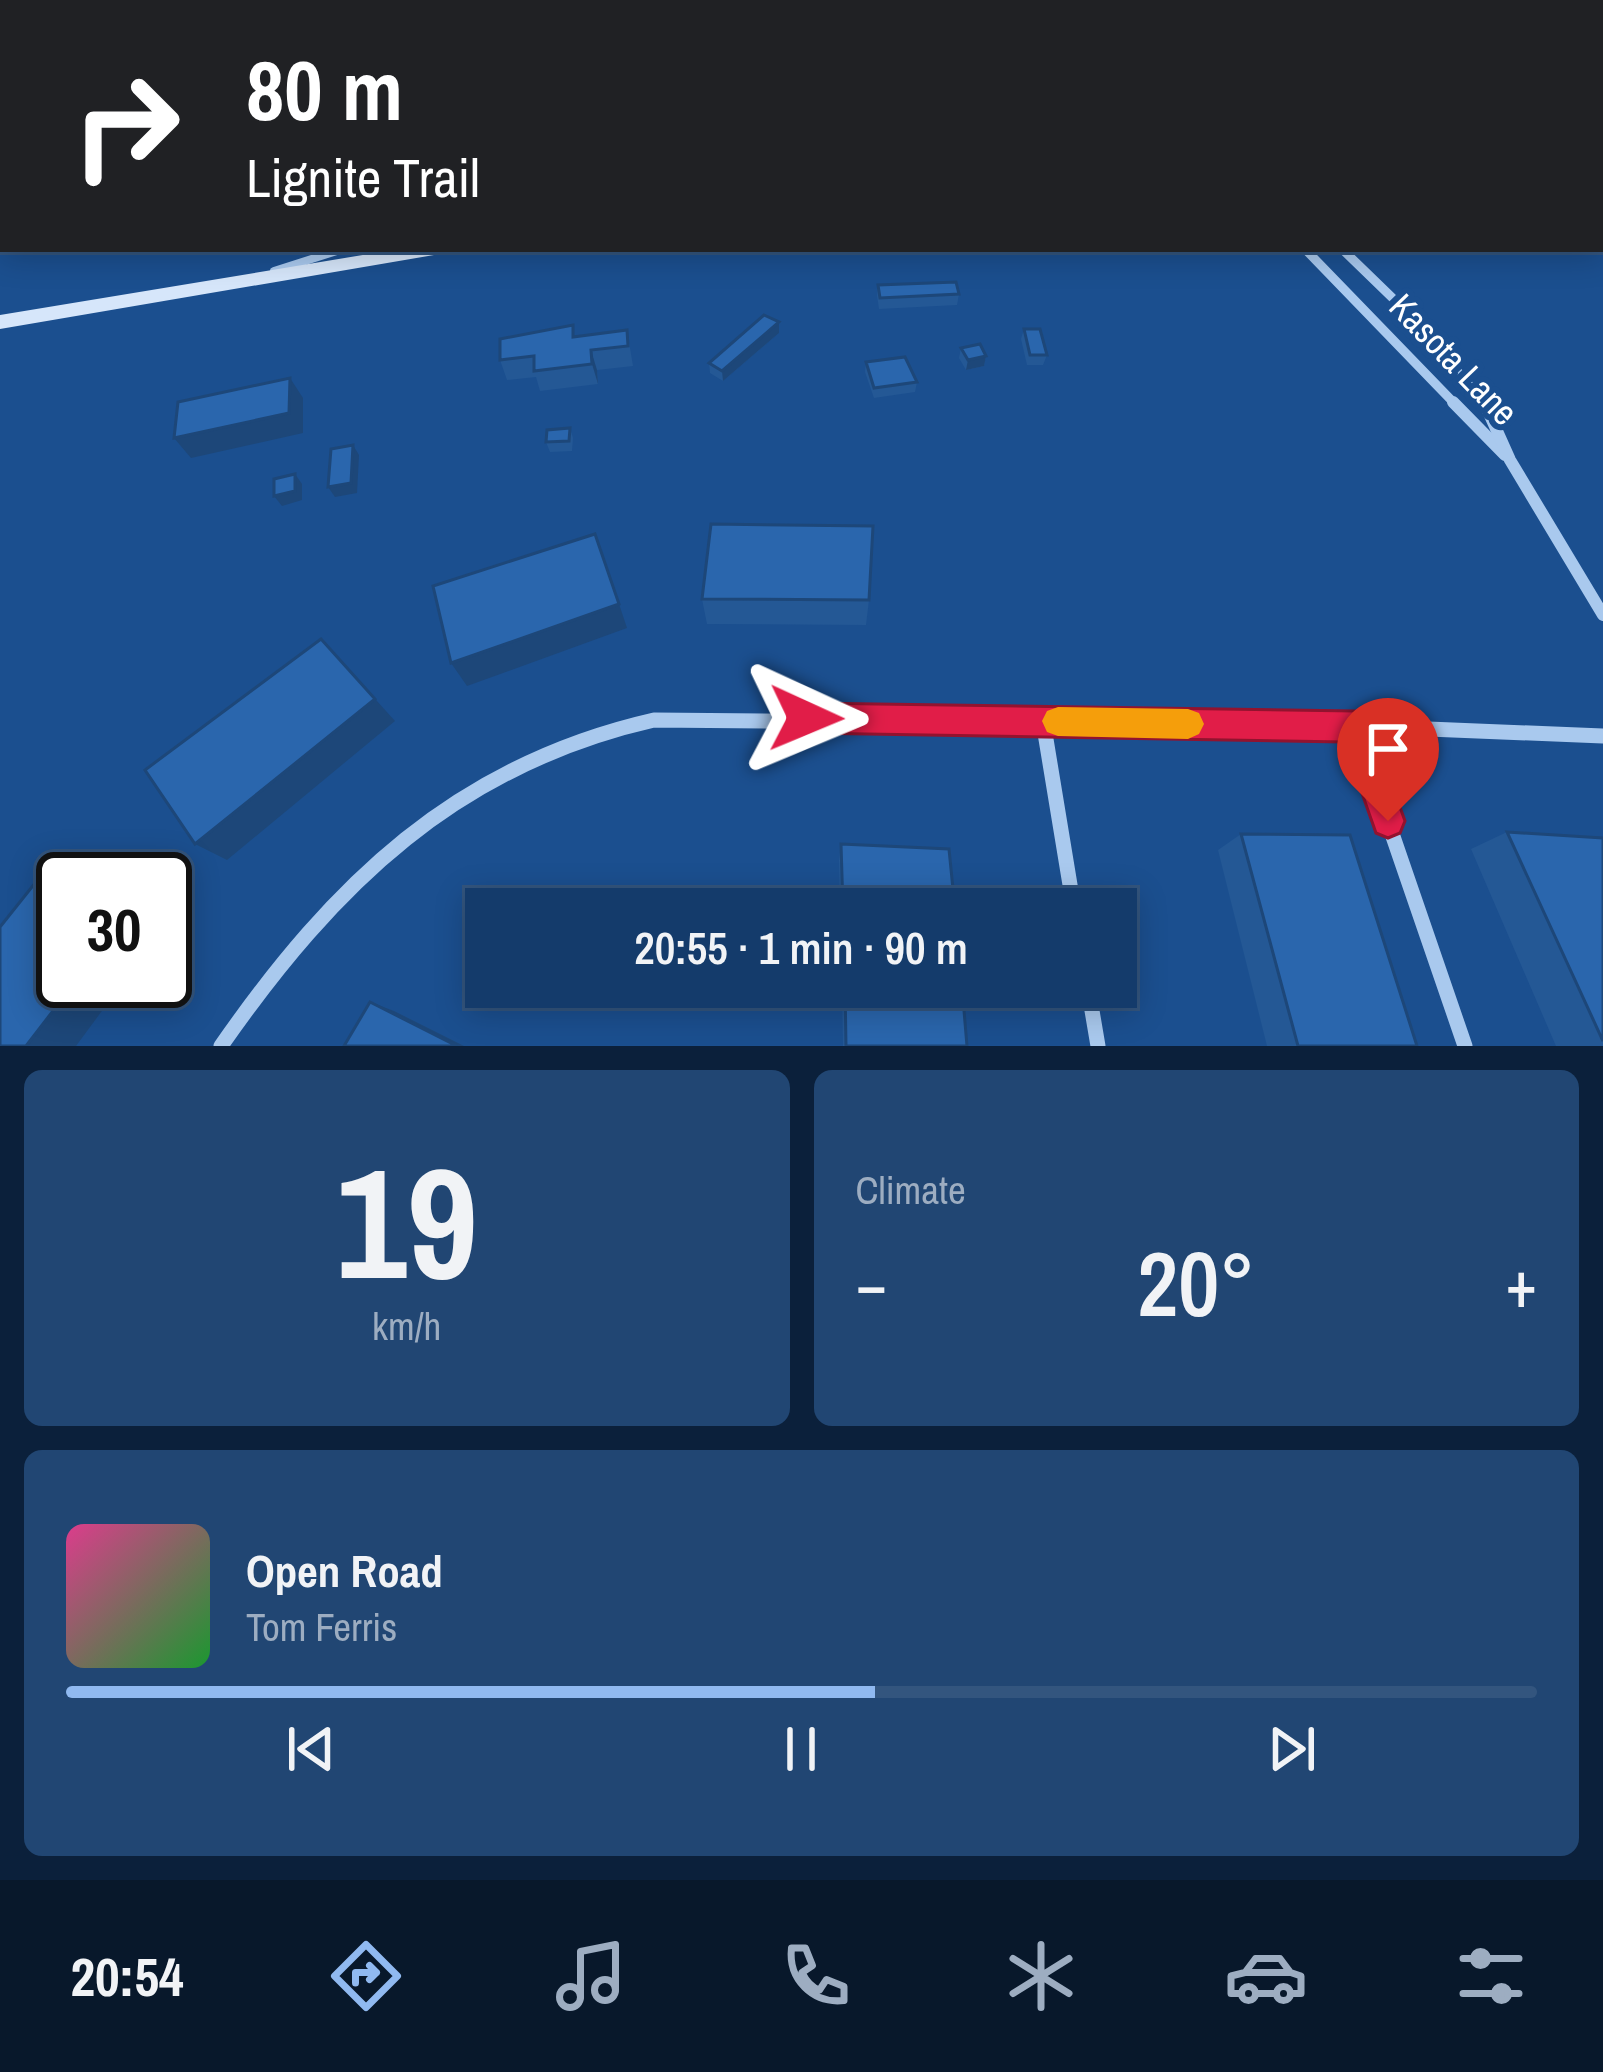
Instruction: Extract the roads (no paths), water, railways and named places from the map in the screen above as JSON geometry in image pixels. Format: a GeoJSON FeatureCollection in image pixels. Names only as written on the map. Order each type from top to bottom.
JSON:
{"type":"FeatureCollection","features":[{"type":"Feature","properties":{"kind":"main road"},"geometry":{"type":"LineString","coordinates":[[0,322],[416,252]]}},
{"type":"Feature","properties":{"kind":"street","name":"Kasota Lane"},"geometry":{"type":"LineString","coordinates":[[1308,252],[1460,415],[1510,460]]}},
{"type":"Feature","properties":{"kind":"street","name":"Kasota Lane"},"geometry":{"type":"LineString","coordinates":[[1345,252],[1407,312],[1491,410],[1510,460],[1603,615]]}},
{"type":"Feature","properties":{"kind":"street"},"geometry":{"type":"LineString","coordinates":[[221,1046],[291,947],[371,862],[462,795],[568,741],[654,720],[710,716],[1043,721],[1603,736]]}},
{"type":"Feature","properties":{"kind":"street"},"geometry":{"type":"LineString","coordinates":[[1043,721],[1071,888]]}},
{"type":"Feature","properties":{"kind":"street"},"geometry":{"type":"LineString","coordinates":[[1355,727],[1465,1046]]}},
{"type":"Feature","properties":{"kind":"street"},"geometry":{"type":"LineString","coordinates":[[1091,1008],[1097,1046]]}},
{"type":"Feature","properties":{"kind":"lane"},"geometry":{"type":"LineString","coordinates":[[218,286],[333,252]]}}]}
